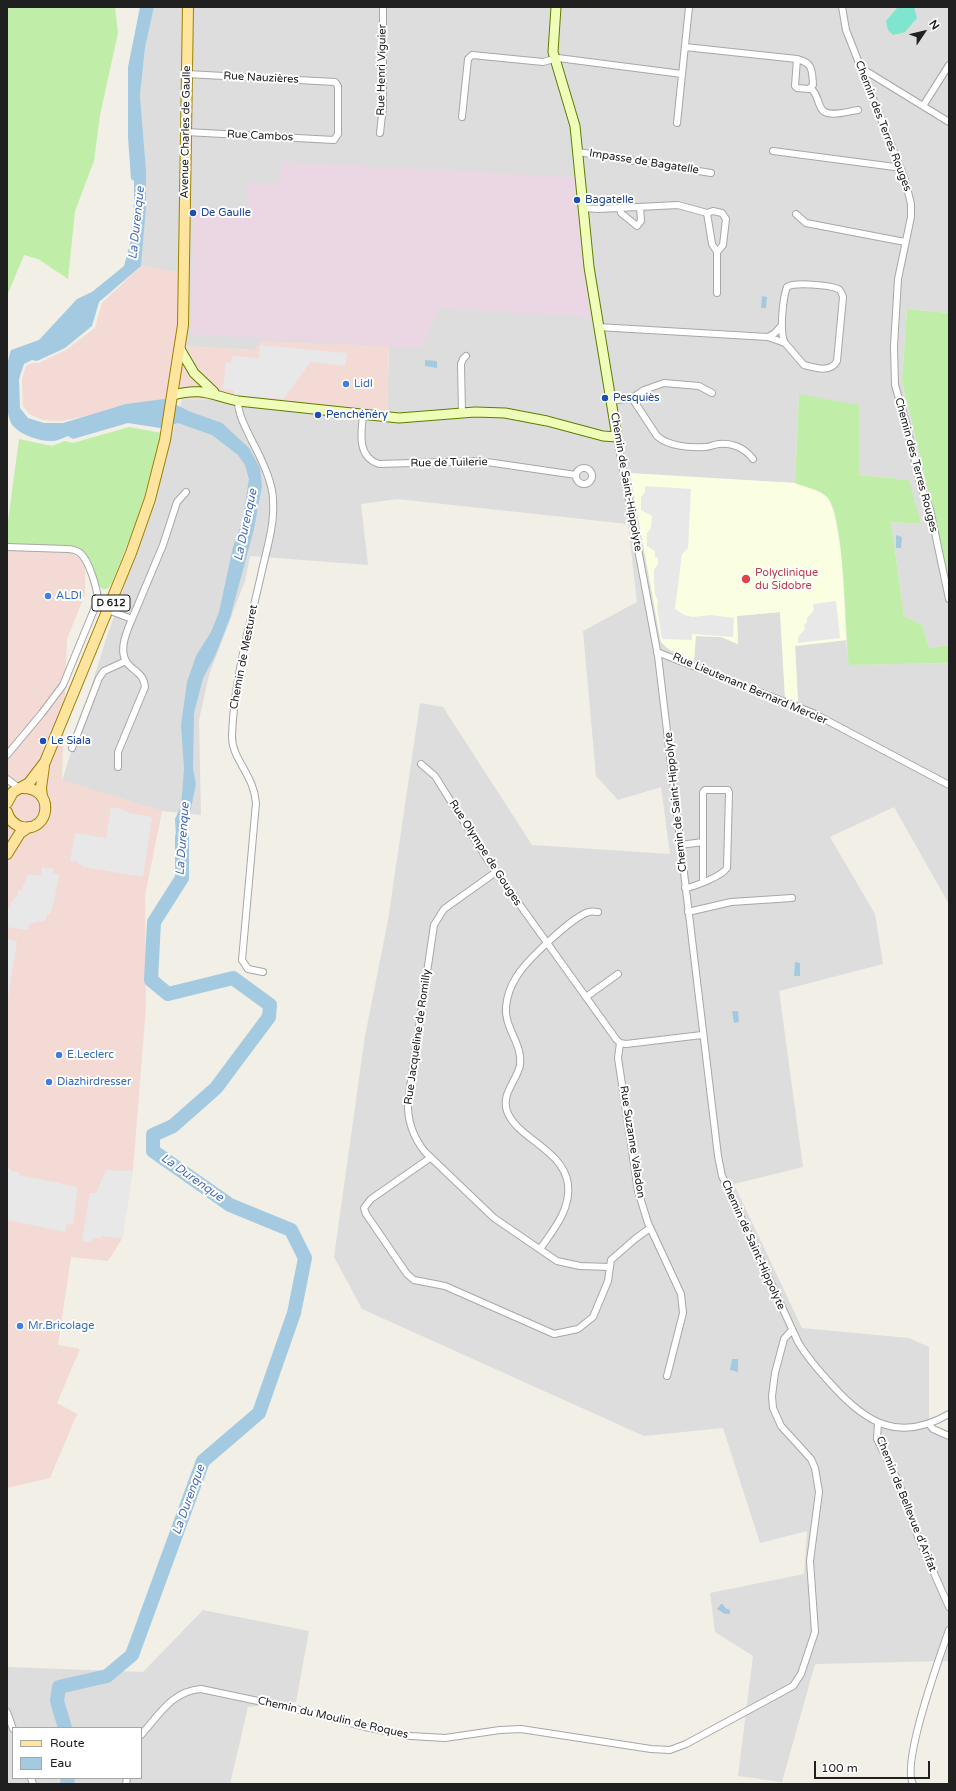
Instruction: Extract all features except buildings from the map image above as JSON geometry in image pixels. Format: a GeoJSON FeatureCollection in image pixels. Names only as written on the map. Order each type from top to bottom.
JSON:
{"type":"FeatureCollection","features":[{"type":"Feature","properties":{"kind":"main road","name":"Avenue Charles de Gaulle"},"geometry":{"type":"LineString","coordinates":[[172,398],[180,349],[184,307],[188,7]]}},
{"type":"Feature","properties":{"kind":"main road","name":"D 612"},"geometry":{"type":"LineString","coordinates":[[21,789],[29,784],[45,762],[141,526],[165,440],[172,398]]}},
{"type":"Feature","properties":{"kind":"main road","name":"D 612"},"geometry":{"type":"LineString","coordinates":[[42,797],[41,788],[45,762]]}},
{"type":"Feature","properties":{"kind":"main road"},"geometry":{"type":"LineString","coordinates":[[7,798],[14,792],[21,789],[34,790],[42,797],[46,806],[43,817],[36,825],[20,834],[7,853]]}},
{"type":"Feature","properties":{"kind":"main road"},"geometry":{"type":"LineString","coordinates":[[9,816],[19,826],[30,827]]}},
{"type":"Feature","properties":{"kind":"main road"},"geometry":{"type":"LineString","coordinates":[[7,853],[11,829],[9,816]]}},
{"type":"Feature","properties":{"kind":"street","name":"Rue Henri Viguier"},"geometry":{"type":"LineString","coordinates":[[380,133],[383,106],[383,7]]}},
{"type":"Feature","properties":{"kind":"street","name":"Chemin de Saint-Hippolyte"},"geometry":{"type":"LineString","coordinates":[[556,7],[553,36],[554,59],[573,117],[578,152],[589,267],[598,327],[657,652],[702,1035],[722,1176],[792,1330],[809,1359],[838,1392],[859,1412],[878,1423]]}},
{"type":"Feature","properties":{"kind":"street"},"geometry":{"type":"LineString","coordinates":[[677,122],[689,7]]}},
{"type":"Feature","properties":{"kind":"street","name":"Chemin des Terres Rouges"},"geometry":{"type":"LineString","coordinates":[[842,7],[846,30],[909,192],[911,204],[910,221],[899,267],[895,316],[895,385],[905,419],[921,487],[930,508],[949,599]]}},
{"type":"Feature","properties":{"kind":"street"},"geometry":{"type":"LineString","coordinates":[[685,47],[797,59],[810,65],[813,84],[812,88],[818,95],[821,109],[830,114],[858,110]]}},
{"type":"Feature","properties":{"kind":"street"},"geometry":{"type":"LineString","coordinates":[[462,117],[469,56],[472,55],[543,62],[558,58],[682,74]]}},
{"type":"Feature","properties":{"kind":"street"},"geometry":{"type":"LineString","coordinates":[[797,59],[795,86],[808,90],[812,88]]}},
{"type":"Feature","properties":{"kind":"street"},"geometry":{"type":"LineString","coordinates":[[923,106],[949,64]]}},
{"type":"Feature","properties":{"kind":"street"},"geometry":{"type":"LineString","coordinates":[[862,72],[866,70],[949,122]]}},
{"type":"Feature","properties":{"kind":"street","name":"Rue Nauzières"},"geometry":{"type":"LineString","coordinates":[[187,74],[335,82],[338,86],[338,134],[334,140]]}},
{"type":"Feature","properties":{"kind":"street","name":"Rue Cambos"},"geometry":{"type":"LineString","coordinates":[[186,132],[334,140]]}},
{"type":"Feature","properties":{"kind":"street"},"geometry":{"type":"LineString","coordinates":[[773,151],[895,167],[899,166]]}},
{"type":"Feature","properties":{"kind":"street","name":"Impasse de Bagatelle"},"geometry":{"type":"LineString","coordinates":[[578,152],[711,173]]}},
{"type":"Feature","properties":{"kind":"street"},"geometry":{"type":"LineString","coordinates":[[583,208],[620,208],[678,204],[707,213],[713,211],[722,212],[726,219],[723,245],[718,252],[717,293]]}},
{"type":"Feature","properties":{"kind":"street"},"geometry":{"type":"LineString","coordinates":[[620,208],[621,213],[637,226],[641,221],[640,207]]}},
{"type":"Feature","properties":{"kind":"street"},"geometry":{"type":"LineString","coordinates":[[707,213],[712,244],[718,252]]}},
{"type":"Feature","properties":{"kind":"street"},"geometry":{"type":"LineString","coordinates":[[796,214],[806,223],[905,242]]}},
{"type":"Feature","properties":{"kind":"street"},"geometry":{"type":"LineString","coordinates":[[794,283],[834,288],[842,292],[843,296],[837,361],[833,367],[828,369],[804,365],[785,343],[782,336],[782,325],[786,291],[790,284],[794,283]]}},
{"type":"Feature","properties":{"kind":"street"},"geometry":{"type":"LineString","coordinates":[[768,337],[775,333],[782,325]]}},
{"type":"Feature","properties":{"kind":"street"},"geometry":{"type":"LineString","coordinates":[[598,327],[768,337],[785,343]]}},
{"type":"Feature","properties":{"kind":"street"},"geometry":{"type":"LineString","coordinates":[[180,349],[194,373],[215,393]]}},
{"type":"Feature","properties":{"kind":"street"},"geometry":{"type":"LineString","coordinates":[[462,413],[461,364],[466,356]]}},
{"type":"Feature","properties":{"kind":"street"},"geometry":{"type":"LineString","coordinates":[[611,401],[632,398],[644,390],[664,383],[699,386],[712,393]]}},
{"type":"Feature","properties":{"kind":"street"},"geometry":{"type":"LineString","coordinates":[[172,398],[192,391],[215,393],[238,401],[399,418],[462,413],[494,412],[517,414],[603,436],[617,437]]}},
{"type":"Feature","properties":{"kind":"street"},"geometry":{"type":"LineString","coordinates":[[632,398],[657,436],[662,440],[675,445],[704,448],[721,444],[740,446],[748,452],[753,459]]}},
{"type":"Feature","properties":{"kind":"street","name":"Chemin de Mesturet"},"geometry":{"type":"LineString","coordinates":[[238,401],[240,415],[263,466],[274,501],[270,530],[237,683],[232,737],[234,752],[252,781],[256,803],[242,960],[248,969],[263,972]]}},
{"type":"Feature","properties":{"kind":"street","name":"Rue de Tuilerie"},"geometry":{"type":"LineString","coordinates":[[363,415],[362,446],[369,460],[378,464],[480,461],[576,475]]}},
{"type":"Feature","properties":{"kind":"street"},"geometry":{"type":"LineString","coordinates":[[118,767],[118,752],[145,686],[141,675],[126,662],[124,653],[125,638],[163,545],[177,502],[186,492]]}},
{"type":"Feature","properties":{"kind":"street"},"geometry":{"type":"LineString","coordinates":[[7,547],[67,549],[76,551],[86,560],[98,591],[98,600],[63,685],[48,706],[7,754]]}},
{"type":"Feature","properties":{"kind":"street"},"geometry":{"type":"LineString","coordinates":[[108,610],[132,619]]}},
{"type":"Feature","properties":{"kind":"street","name":"Rue Lieutenant Bernard Mercier"},"geometry":{"type":"LineString","coordinates":[[657,652],[813,713],[949,785]]}},
{"type":"Feature","properties":{"kind":"street"},"geometry":{"type":"LineString","coordinates":[[72,748],[99,678],[104,672],[126,662]]}},
{"type":"Feature","properties":{"kind":"street","name":"Rue Olympe de Gouges"},"geometry":{"type":"LineString","coordinates":[[421,764],[435,776],[496,872],[620,1043]]}},
{"type":"Feature","properties":{"kind":"street"},"geometry":{"type":"LineString","coordinates":[[7,779],[21,789]]}},
{"type":"Feature","properties":{"kind":"street"},"geometry":{"type":"LineString","coordinates":[[685,888],[703,881],[723,873],[727,868],[728,790],[705,790],[703,792],[703,881]]}},
{"type":"Feature","properties":{"kind":"street"},"geometry":{"type":"LineString","coordinates":[[680,845],[703,845]]}},
{"type":"Feature","properties":{"kind":"street","name":"Rue Jacqueline de Romilly"},"geometry":{"type":"LineString","coordinates":[[496,872],[444,909],[437,918],[433,932],[408,1101],[408,1118],[413,1133],[420,1146],[430,1158],[494,1218],[557,1261],[580,1266],[610,1266]]}},
{"type":"Feature","properties":{"kind":"street"},"geometry":{"type":"LineString","coordinates":[[688,912],[731,902],[792,898]]}},
{"type":"Feature","properties":{"kind":"street"},"geometry":{"type":"LineString","coordinates":[[540,1249],[564,1211],[568,1199],[568,1184],[565,1173],[557,1160],[514,1122],[508,1113],[506,1097],[519,1068],[520,1058],[519,1048],[507,1022],[506,1008],[510,991],[518,974],[558,933],[585,914],[593,911],[598,912]]}},
{"type":"Feature","properties":{"kind":"street"},"geometry":{"type":"LineString","coordinates":[[586,997],[618,974]]}},
{"type":"Feature","properties":{"kind":"street"},"geometry":{"type":"LineString","coordinates":[[620,1043],[702,1035]]}},
{"type":"Feature","properties":{"kind":"street","name":"Rue Suzanne Valadon"},"geometry":{"type":"LineString","coordinates":[[620,1043],[618,1058],[638,1191],[650,1228],[681,1294],[683,1313],[667,1376]]}},
{"type":"Feature","properties":{"kind":"street"},"geometry":{"type":"LineString","coordinates":[[430,1158],[371,1199],[364,1208],[366,1214],[407,1274],[414,1280],[445,1286],[554,1334],[578,1329],[593,1317],[608,1281],[611,1260],[650,1228]]}},
{"type":"Feature","properties":{"kind":"street","name":"Chemin du Moulin de Roques"},"geometry":{"type":"LineString","coordinates":[[142,1734],[177,1696],[189,1690],[200,1690],[296,1709],[365,1727],[411,1736],[445,1738],[500,1730],[522,1729],[652,1749],[670,1750],[686,1744],[793,1686],[801,1674],[815,1632],[810,1560],[819,1492],[816,1473],[811,1459],[781,1426],[773,1408],[772,1396],[775,1373],[784,1339],[792,1330]]}},
{"type":"Feature","properties":{"kind":"street"},"geometry":{"type":"LineString","coordinates":[[878,1423],[903,1427],[929,1424],[949,1414]]}},
{"type":"Feature","properties":{"kind":"street","name":"Chemin de Bellevue d'Arifat"},"geometry":{"type":"LineString","coordinates":[[878,1423],[877,1439],[898,1481],[918,1537],[949,1607]]}},
{"type":"Feature","properties":{"kind":"street"},"geometry":{"type":"LineString","coordinates":[[929,1424],[933,1430],[949,1436]]}},
{"type":"Feature","properties":{"kind":"street"},"geometry":{"type":"LineString","coordinates":[[913,1784],[910,1770],[923,1709],[949,1630]]}},
{"type":"Feature","properties":{"kind":"street"},"geometry":{"type":"LineString","coordinates":[[7,1712],[12,1727]]}},
{"type":"Feature","properties":{"kind":"shaded area"},"geometry":{"type":"Polygon","coordinates":[[[154,7],[949,7],[949,313],[907,309],[902,381],[949,580],[949,645],[929,648],[922,625],[904,616],[891,522],[920,524],[909,480],[859,475],[799,394],[795,483],[630,474],[661,642],[667,648],[694,660],[695,636],[721,637],[738,644],[737,616],[780,612],[785,697],[798,702],[795,646],[846,640],[849,665],[949,663],[949,904],[894,807],[830,837],[875,914],[883,964],[779,991],[803,1167],[734,1184],[802,1328],[909,1338],[929,1347],[929,1424],[949,1431],[949,1661],[815,1664],[782,1782],[738,1776],[753,1656],[715,1632],[710,1593],[804,1574],[807,1531],[760,1543],[723,1428],[644,1436],[362,1309],[334,1257],[365,1036],[388,920],[420,703],[443,707],[532,845],[670,854],[661,787],[618,800],[596,776],[583,631],[637,602],[628,524],[397,499],[361,504],[368,565],[250,556],[245,581],[209,675],[199,720],[201,815],[162,811],[62,781],[106,639],[147,519],[182,399],[238,401],[387,417],[389,346],[255,350],[178,346],[178,273],[141,266],[146,209],[146,170],[140,95],[145,48],[154,7]]]}},
{"type":"Feature","properties":{"kind":"shaded area"},"geometry":{"type":"Polygon","coordinates":[[[282,162],[575,177],[592,317],[439,308],[422,348],[191,334],[194,208],[247,213],[248,184],[282,184],[282,162]]]}},
{"type":"Feature","properties":{"kind":"shaded area"},"geometry":{"type":"Polygon","coordinates":[[[141,266],[178,272],[178,346],[254,350],[260,341],[389,346],[387,417],[238,401],[182,399],[164,399],[62,421],[43,420],[29,414],[23,406],[22,378],[26,366],[32,363],[39,363],[66,350],[95,328],[102,303],[141,266]]]}},
{"type":"Feature","properties":{"kind":"shaded area"},"geometry":{"type":"Polygon","coordinates":[[[260,345],[347,353],[345,366],[311,362],[283,399],[234,395],[234,390],[223,389],[226,362],[231,363],[232,356],[259,358],[260,345]]]}},
{"type":"Feature","properties":{"kind":"shaded area","name":"Polyclinique du Sidobre"},"geometry":{"type":"Polygon","coordinates":[[[630,473],[795,483],[821,493],[828,498],[834,513],[842,560],[846,640],[795,646],[798,702],[785,697],[780,612],[737,616],[738,644],[721,637],[696,636],[694,660],[670,650],[661,642],[630,473]]]}},
{"type":"Feature","properties":{"kind":"shaded area"},"geometry":{"type":"Polygon","coordinates":[[[645,486],[691,489],[688,548],[682,554],[675,609],[684,615],[693,617],[711,615],[734,618],[733,637],[692,634],[692,640],[662,639],[657,608],[658,601],[655,594],[654,582],[654,570],[658,564],[658,558],[655,557],[655,551],[647,546],[647,533],[651,528],[652,516],[641,510],[641,497],[645,492],[645,486]]]}},
{"type":"Feature","properties":{"kind":"shaded area"},"geometry":{"type":"Polygon","coordinates":[[[7,550],[71,553],[81,559],[85,569],[85,594],[67,639],[62,780],[162,811],[145,896],[146,1006],[133,1170],[122,1239],[108,1261],[71,1257],[58,1345],[80,1349],[57,1403],[77,1414],[50,1478],[7,1488],[7,550]]]}},
{"type":"Feature","properties":{"kind":"shaded area"},"geometry":{"type":"Polygon","coordinates":[[[836,601],[840,638],[798,643],[798,637],[805,629],[804,624],[807,623],[807,618],[814,610],[813,604],[836,601]]]}},
{"type":"Feature","properties":{"kind":"shaded area"},"geometry":{"type":"Polygon","coordinates":[[[111,807],[122,809],[129,813],[152,817],[143,877],[83,867],[76,861],[70,861],[75,833],[106,838],[111,807]]]}},
{"type":"Feature","properties":{"kind":"shaded area"},"geometry":{"type":"Polygon","coordinates":[[[42,867],[54,869],[53,873],[59,874],[54,902],[50,914],[47,914],[46,920],[29,924],[28,930],[7,927],[7,908],[10,908],[11,902],[17,896],[18,891],[21,891],[28,874],[41,876],[42,867]]]}},
{"type":"Feature","properties":{"kind":"shaded area"},"geometry":{"type":"Polygon","coordinates":[[[7,939],[17,941],[7,1005],[7,939]]]}},
{"type":"Feature","properties":{"kind":"shaded area"},"geometry":{"type":"Polygon","coordinates":[[[7,1165],[13,1172],[19,1172],[19,1175],[78,1187],[73,1225],[67,1224],[65,1232],[7,1220],[7,1165]]]}},
{"type":"Feature","properties":{"kind":"shaded area"},"geometry":{"type":"Polygon","coordinates":[[[106,1169],[118,1171],[133,1170],[122,1239],[102,1236],[101,1238],[96,1238],[88,1242],[82,1241],[90,1193],[96,1193],[106,1169]]]}},
{"type":"Feature","properties":{"kind":"shaded area"},"geometry":{"type":"Polygon","coordinates":[[[203,1610],[309,1631],[296,1702],[248,1707],[230,1784],[7,1784],[7,1664],[9,1667],[143,1672],[203,1610]]]}},
{"type":"Feature","properties":{"kind":"green space"},"geometry":{"type":"Polygon","coordinates":[[[7,7],[115,7],[118,33],[100,115],[94,161],[75,211],[68,279],[38,259],[24,255],[7,296],[7,7]]]}},
{"type":"Feature","properties":{"kind":"green space"},"geometry":{"type":"Polygon","coordinates":[[[898,7],[914,7],[917,18],[905,32],[893,35],[888,30],[886,21],[898,7]]]}},
{"type":"Feature","properties":{"kind":"green space"},"geometry":{"type":"Polygon","coordinates":[[[907,309],[949,313],[949,580],[902,381],[907,309]]]}},
{"type":"Feature","properties":{"kind":"green space"},"geometry":{"type":"Polygon","coordinates":[[[799,394],[859,405],[859,475],[909,480],[921,524],[891,522],[904,616],[922,625],[929,648],[949,645],[949,663],[849,665],[841,552],[834,510],[825,495],[817,490],[795,483],[799,394]]]}},
{"type":"Feature","properties":{"kind":"green space"},"geometry":{"type":"Polygon","coordinates":[[[129,427],[162,433],[139,515],[112,583],[107,589],[100,587],[88,557],[80,549],[69,545],[7,545],[7,529],[19,439],[52,446],[65,441],[73,443],[129,427]]]}},
{"type":"Feature","properties":{"kind":"water"},"geometry":{"type":"Polygon","coordinates":[[[140,7],[154,7],[145,48],[140,95],[146,170],[146,209],[141,266],[99,302],[92,326],[65,348],[37,361],[32,360],[24,364],[19,379],[20,408],[28,418],[44,423],[63,423],[126,404],[164,399],[191,412],[222,423],[249,448],[260,468],[262,486],[254,529],[230,618],[215,656],[203,678],[194,713],[193,769],[196,784],[185,837],[183,860],[176,836],[175,819],[181,806],[184,769],[181,725],[187,682],[196,656],[211,632],[219,612],[233,547],[242,522],[249,479],[245,465],[238,455],[212,435],[178,423],[160,428],[128,423],[73,439],[68,436],[55,441],[37,439],[26,435],[13,426],[10,420],[6,400],[7,366],[11,350],[39,340],[77,299],[92,292],[124,266],[130,244],[134,203],[134,181],[131,179],[128,137],[128,67],[140,7]]]}},
{"type":"Feature","properties":{"kind":"water"},"geometry":{"type":"Polygon","coordinates":[[[762,296],[767,297],[766,308],[761,308],[762,296]]]}},
{"type":"Feature","properties":{"kind":"water"},"geometry":{"type":"Polygon","coordinates":[[[425,360],[437,361],[437,368],[425,366],[425,360]]]}},
{"type":"Feature","properties":{"kind":"water"},"geometry":{"type":"Polygon","coordinates":[[[896,535],[902,537],[901,548],[896,548],[896,535]]]}},
{"type":"Feature","properties":{"kind":"water"},"geometry":{"type":"Polygon","coordinates":[[[795,962],[800,963],[800,976],[794,976],[795,962]]]}},
{"type":"Feature","properties":{"kind":"water"},"geometry":{"type":"Polygon","coordinates":[[[732,1011],[738,1011],[739,1022],[734,1023],[732,1011]]]}},
{"type":"Feature","properties":{"kind":"water"},"geometry":{"type":"Polygon","coordinates":[[[732,1359],[738,1359],[738,1372],[730,1370],[732,1359]]]}},
{"type":"Feature","properties":{"kind":"water"},"geometry":{"type":"Polygon","coordinates":[[[721,1604],[730,1610],[730,1614],[725,1614],[717,1609],[721,1604]]]}},
{"type":"Feature","properties":{"kind":"waterway","name":"La Durenque"},"geometry":{"type":"LineString","coordinates":[[65,1727],[57,1701],[59,1687],[107,1676],[132,1655],[203,1461],[259,1413],[294,1313],[305,1258],[291,1230],[230,1205],[153,1151],[153,1135],[173,1126],[216,1088],[269,1017],[270,1005],[233,978],[168,994],[151,980],[154,922],[182,878],[182,837]]}},
{"type":"Feature","properties":{"kind":"waterway","name":"La Durenque"},"geometry":{"type":"LineString","coordinates":[[67,1784],[68,1779]]}},
{"type":"Feature","properties":{"kind":"place","name":"Bagatelle"},"geometry":{"type":"Point","coordinates":[577,200]}},
{"type":"Feature","properties":{"kind":"place","name":"De Gaulle"},"geometry":{"type":"Point","coordinates":[193,213]}},
{"type":"Feature","properties":{"kind":"place","name":"Lidl"},"geometry":{"type":"Point","coordinates":[346,384]}},
{"type":"Feature","properties":{"kind":"place","name":"Pesquiès"},"geometry":{"type":"Point","coordinates":[605,398]}},
{"type":"Feature","properties":{"kind":"place","name":"Penchénéry"},"geometry":{"type":"Point","coordinates":[318,415]}},
{"type":"Feature","properties":{"kind":"place","name":"Polyclinique du Sidobre"},"geometry":{"type":"Point","coordinates":[746,579]}},
{"type":"Feature","properties":{"kind":"place","name":"ALDI"},"geometry":{"type":"Point","coordinates":[48,596]}},
{"type":"Feature","properties":{"kind":"place","name":"Le Siala"},"geometry":{"type":"Point","coordinates":[43,741]}},
{"type":"Feature","properties":{"kind":"place","name":"E.Leclerc"},"geometry":{"type":"Point","coordinates":[59,1055]}},
{"type":"Feature","properties":{"kind":"place","name":"Diazhirdresser"},"geometry":{"type":"Point","coordinates":[49,1082]}},
{"type":"Feature","properties":{"kind":"place","name":"Mr.Bricolage"},"geometry":{"type":"Point","coordinates":[20,1326]}}]}
